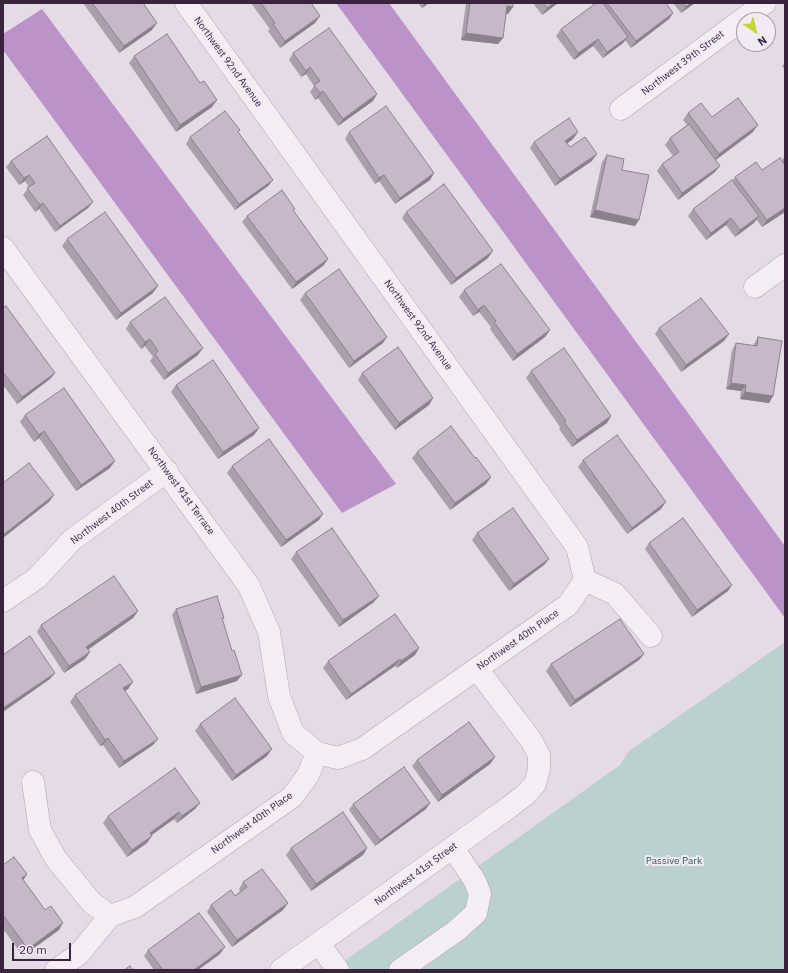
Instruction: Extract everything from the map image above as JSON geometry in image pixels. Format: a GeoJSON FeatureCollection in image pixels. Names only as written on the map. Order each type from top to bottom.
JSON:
{"type":"FeatureCollection","features":[{"type":"Feature","properties":{"kind":"street","name":"Northwest 92nd Avenue"},"geometry":{"type":"LineString","coordinates":[[186,3],[578,547],[585,580]]}},
{"type":"Feature","properties":{"kind":"street","name":"Northwest 39th Street"},"geometry":{"type":"LineString","coordinates":[[621,109],[765,3]]}},
{"type":"Feature","properties":{"kind":"street","name":"Northwest 91st Terrace"},"geometry":{"type":"LineString","coordinates":[[3,248],[167,471],[249,586],[269,632],[279,696],[293,733],[317,753]]}},
{"type":"Feature","properties":{"kind":"street"},"geometry":{"type":"LineString","coordinates":[[755,287],[785,265]]}},
{"type":"Feature","properties":{"kind":"street","name":"Northwest 40th Street"},"geometry":{"type":"LineString","coordinates":[[3,601],[37,578],[72,540],[167,471]]}},
{"type":"Feature","properties":{"kind":"street"},"geometry":{"type":"LineString","coordinates":[[585,580],[615,594],[652,636]]}},
{"type":"Feature","properties":{"kind":"street","name":"Northwest 40th Place"},"geometry":{"type":"LineString","coordinates":[[110,916],[135,907],[292,797],[308,775],[317,753],[338,758],[362,750],[568,605],[585,580]]}},
{"type":"Feature","properties":{"kind":"street","name":"Northwest 41st Street"},"geometry":{"type":"LineString","coordinates":[[281,970],[453,848],[525,795],[535,784],[539,769],[539,755],[532,740],[477,669]]}},
{"type":"Feature","properties":{"kind":"street"},"geometry":{"type":"LineString","coordinates":[[33,782],[40,830],[53,853],[92,903],[110,916],[78,955],[56,970]]}},
{"type":"Feature","properties":{"kind":"street"},"geometry":{"type":"LineString","coordinates":[[400,970],[456,931],[476,913],[480,894],[475,881],[453,848]]}},
{"type":"Feature","properties":{"kind":"street"},"geometry":{"type":"LineString","coordinates":[[319,944],[338,970]]}},
{"type":"Feature","properties":{"kind":"green space","name":"Passive Park"},"geometry":{"type":"Polygon","coordinates":[[[785,642],[785,970],[332,970],[620,765],[629,751],[785,642]]]}},
{"type":"Feature","properties":{"kind":"shaded area"},"geometry":{"type":"Polygon","coordinates":[[[336,3],[389,3],[785,546],[785,618],[336,3]]]}},
{"type":"Feature","properties":{"kind":"shaded area"},"geometry":{"type":"Polygon","coordinates":[[[42,9],[396,484],[342,513],[3,50],[3,34],[42,9]]]}},
{"type":"Feature","properties":{"kind":"building"},"geometry":{"type":"Polygon","coordinates":[[[92,3],[143,3],[157,23],[124,46],[92,3]]]}},
{"type":"Feature","properties":{"kind":"building"},"geometry":{"type":"Polygon","coordinates":[[[261,3],[311,3],[320,16],[285,41],[261,3]]]}},
{"type":"Feature","properties":{"kind":"building"},"geometry":{"type":"Polygon","coordinates":[[[470,3],[513,3],[513,7],[507,6],[503,38],[466,33],[470,3]]]}},
{"type":"Feature","properties":{"kind":"building"},"geometry":{"type":"Polygon","coordinates":[[[543,3],[554,3],[547,8],[543,3]]]}},
{"type":"Feature","properties":{"kind":"building"},"geometry":{"type":"Polygon","coordinates":[[[596,3],[603,3],[628,37],[607,52],[598,39],[578,53],[561,29],[596,3]]]}},
{"type":"Feature","properties":{"kind":"building"},"geometry":{"type":"Polygon","coordinates":[[[607,3],[666,3],[673,13],[636,41],[607,3]]]}},
{"type":"Feature","properties":{"kind":"building"},"geometry":{"type":"Polygon","coordinates":[[[683,3],[690,3],[686,7],[683,3]]]}},
{"type":"Feature","properties":{"kind":"building"},"geometry":{"type":"Polygon","coordinates":[[[329,28],[377,94],[343,119],[323,91],[320,93],[314,85],[320,81],[310,67],[306,71],[293,53],[329,28]]]}},
{"type":"Feature","properties":{"kind":"building"},"geometry":{"type":"Polygon","coordinates":[[[167,34],[200,83],[204,81],[217,100],[180,125],[134,56],[167,34]]]}},
{"type":"Feature","properties":{"kind":"building"},"geometry":{"type":"Polygon","coordinates":[[[738,98],[758,125],[719,154],[688,113],[701,103],[712,117],[738,98]]]}},
{"type":"Feature","properties":{"kind":"building"},"geometry":{"type":"Polygon","coordinates":[[[386,106],[434,173],[400,198],[384,175],[379,178],[349,132],[386,106]]]}},
{"type":"Feature","properties":{"kind":"building"},"geometry":{"type":"Polygon","coordinates":[[[225,111],[240,130],[238,132],[273,180],[239,204],[190,137],[225,111]]]}},
{"type":"Feature","properties":{"kind":"building"},"geometry":{"type":"Polygon","coordinates":[[[569,118],[578,132],[565,141],[570,147],[585,137],[597,154],[560,179],[534,142],[569,118]]]}},
{"type":"Feature","properties":{"kind":"building"},"geometry":{"type":"Polygon","coordinates":[[[689,124],[720,166],[682,193],[662,164],[679,152],[670,138],[689,124]]]}},
{"type":"Feature","properties":{"kind":"building"},"geometry":{"type":"Polygon","coordinates":[[[47,136],[93,202],[60,226],[43,203],[40,205],[27,188],[35,183],[29,175],[24,178],[11,161],[47,136]]]}},
{"type":"Feature","properties":{"kind":"building"},"geometry":{"type":"Polygon","coordinates":[[[607,155],[624,159],[622,170],[649,175],[639,220],[595,210],[607,155]]]}},
{"type":"Feature","properties":{"kind":"building"},"geometry":{"type":"Polygon","coordinates":[[[780,158],[785,165],[785,208],[767,220],[735,177],[756,162],[762,170],[780,158]]]}},
{"type":"Feature","properties":{"kind":"building"},"geometry":{"type":"Polygon","coordinates":[[[732,180],[759,216],[740,230],[731,218],[711,233],[693,209],[732,180]]]}},
{"type":"Feature","properties":{"kind":"building"},"geometry":{"type":"Polygon","coordinates":[[[444,184],[493,251],[456,278],[406,212],[444,184]]]}},
{"type":"Feature","properties":{"kind":"building"},"geometry":{"type":"Polygon","coordinates":[[[282,190],[295,209],[293,210],[328,259],[296,282],[247,216],[282,190]]]}},
{"type":"Feature","properties":{"kind":"building"},"geometry":{"type":"Polygon","coordinates":[[[105,212],[158,286],[121,313],[67,239],[105,212]]]}},
{"type":"Feature","properties":{"kind":"building"},"geometry":{"type":"Polygon","coordinates":[[[501,264],[550,330],[517,354],[494,322],[496,321],[484,305],[478,310],[464,290],[501,264]]]}},
{"type":"Feature","properties":{"kind":"building"},"geometry":{"type":"Polygon","coordinates":[[[339,269],[387,337],[354,361],[305,293],[339,269]]]}},
{"type":"Feature","properties":{"kind":"building"},"geometry":{"type":"Polygon","coordinates":[[[165,297],[203,348],[168,373],[155,354],[158,351],[150,339],[145,342],[130,322],[165,297]]]}},
{"type":"Feature","properties":{"kind":"building"},"geometry":{"type":"Polygon","coordinates":[[[701,298],[729,334],[686,365],[659,328],[701,298]]]}},
{"type":"Feature","properties":{"kind":"building"},"geometry":{"type":"Polygon","coordinates":[[[6,306],[55,373],[22,397],[3,372],[3,308],[6,306]]]}},
{"type":"Feature","properties":{"kind":"building"},"geometry":{"type":"Polygon","coordinates":[[[758,337],[782,341],[773,396],[745,392],[746,385],[731,383],[736,343],[757,346],[758,337]]]}},
{"type":"Feature","properties":{"kind":"building"},"geometry":{"type":"Polygon","coordinates":[[[398,347],[433,398],[399,423],[362,373],[398,347]]]}},
{"type":"Feature","properties":{"kind":"building"},"geometry":{"type":"Polygon","coordinates":[[[564,348],[611,416],[577,440],[564,422],[566,421],[531,371],[564,348]]]}},
{"type":"Feature","properties":{"kind":"building"},"geometry":{"type":"Polygon","coordinates":[[[213,360],[259,428],[223,452],[176,385],[213,360]]]}},
{"type":"Feature","properties":{"kind":"building"},"geometry":{"type":"Polygon","coordinates":[[[64,388],[115,461],[81,485],[44,431],[39,435],[25,415],[64,388]]]}},
{"type":"Feature","properties":{"kind":"building"},"geometry":{"type":"Polygon","coordinates":[[[451,426],[491,477],[455,503],[417,452],[451,426]]]}},
{"type":"Feature","properties":{"kind":"building"},"geometry":{"type":"Polygon","coordinates":[[[617,435],[666,502],[632,528],[583,460],[617,435]]]}},
{"type":"Feature","properties":{"kind":"building"},"geometry":{"type":"Polygon","coordinates":[[[269,439],[323,514],[286,540],[232,466],[269,439]]]}},
{"type":"Feature","properties":{"kind":"building"},"geometry":{"type":"Polygon","coordinates":[[[29,463],[54,495],[3,535],[3,483],[29,463]]]}},
{"type":"Feature","properties":{"kind":"building"},"geometry":{"type":"Polygon","coordinates":[[[513,508],[549,559],[514,584],[477,533],[513,508]]]}},
{"type":"Feature","properties":{"kind":"building"},"geometry":{"type":"Polygon","coordinates":[[[683,518],[732,585],[697,610],[649,543],[683,518]]]}},
{"type":"Feature","properties":{"kind":"building"},"geometry":{"type":"Polygon","coordinates":[[[332,528],[379,596],[343,620],[296,552],[332,528]]]}},
{"type":"Feature","properties":{"kind":"building"},"geometry":{"type":"Polygon","coordinates":[[[114,576],[138,611],[86,647],[90,652],[69,666],[41,625],[114,576]]]}},
{"type":"Feature","properties":{"kind":"building"},"geometry":{"type":"Polygon","coordinates":[[[217,596],[232,651],[234,650],[242,675],[201,687],[176,609],[217,596]]]}},
{"type":"Feature","properties":{"kind":"building"},"geometry":{"type":"Polygon","coordinates":[[[395,614],[419,648],[401,661],[400,659],[351,694],[328,661],[395,614]]]}},
{"type":"Feature","properties":{"kind":"building"},"geometry":{"type":"Polygon","coordinates":[[[620,619],[644,654],[575,700],[551,664],[620,619]]]}},
{"type":"Feature","properties":{"kind":"building"},"geometry":{"type":"Polygon","coordinates":[[[30,636],[55,673],[3,708],[3,655],[30,636]]]}},
{"type":"Feature","properties":{"kind":"building"},"geometry":{"type":"Polygon","coordinates":[[[120,664],[133,682],[123,688],[158,739],[124,761],[108,738],[105,740],[75,695],[120,664]]]}},
{"type":"Feature","properties":{"kind":"building"},"geometry":{"type":"Polygon","coordinates":[[[235,698],[272,749],[236,775],[200,724],[235,698]]]}},
{"type":"Feature","properties":{"kind":"building"},"geometry":{"type":"Polygon","coordinates":[[[469,722],[495,757],[442,795],[417,760],[469,722]]]}},
{"type":"Feature","properties":{"kind":"building"},"geometry":{"type":"Polygon","coordinates":[[[404,767],[430,803],[380,840],[353,804],[404,767]]]}},
{"type":"Feature","properties":{"kind":"building"},"geometry":{"type":"Polygon","coordinates":[[[175,768],[200,803],[182,816],[179,812],[150,833],[152,836],[132,850],[108,816],[175,768]]]}},
{"type":"Feature","properties":{"kind":"building"},"geometry":{"type":"Polygon","coordinates":[[[343,812],[367,848],[316,884],[291,848],[343,812]]]}},
{"type":"Feature","properties":{"kind":"building"},"geometry":{"type":"Polygon","coordinates":[[[14,857],[27,874],[22,878],[45,910],[51,906],[63,923],[28,949],[3,915],[3,865],[14,857]]]}},
{"type":"Feature","properties":{"kind":"building"},"geometry":{"type":"Polygon","coordinates":[[[262,869],[288,903],[237,940],[211,905],[231,890],[235,896],[247,887],[243,882],[262,869]]]}},
{"type":"Feature","properties":{"kind":"building"},"geometry":{"type":"Polygon","coordinates":[[[199,913],[225,947],[194,970],[163,970],[148,950],[199,913]]]}},
{"type":"Feature","properties":{"kind":"building"},"geometry":{"type":"Polygon","coordinates":[[[130,966],[133,970],[124,970],[130,966]]]}}]}
